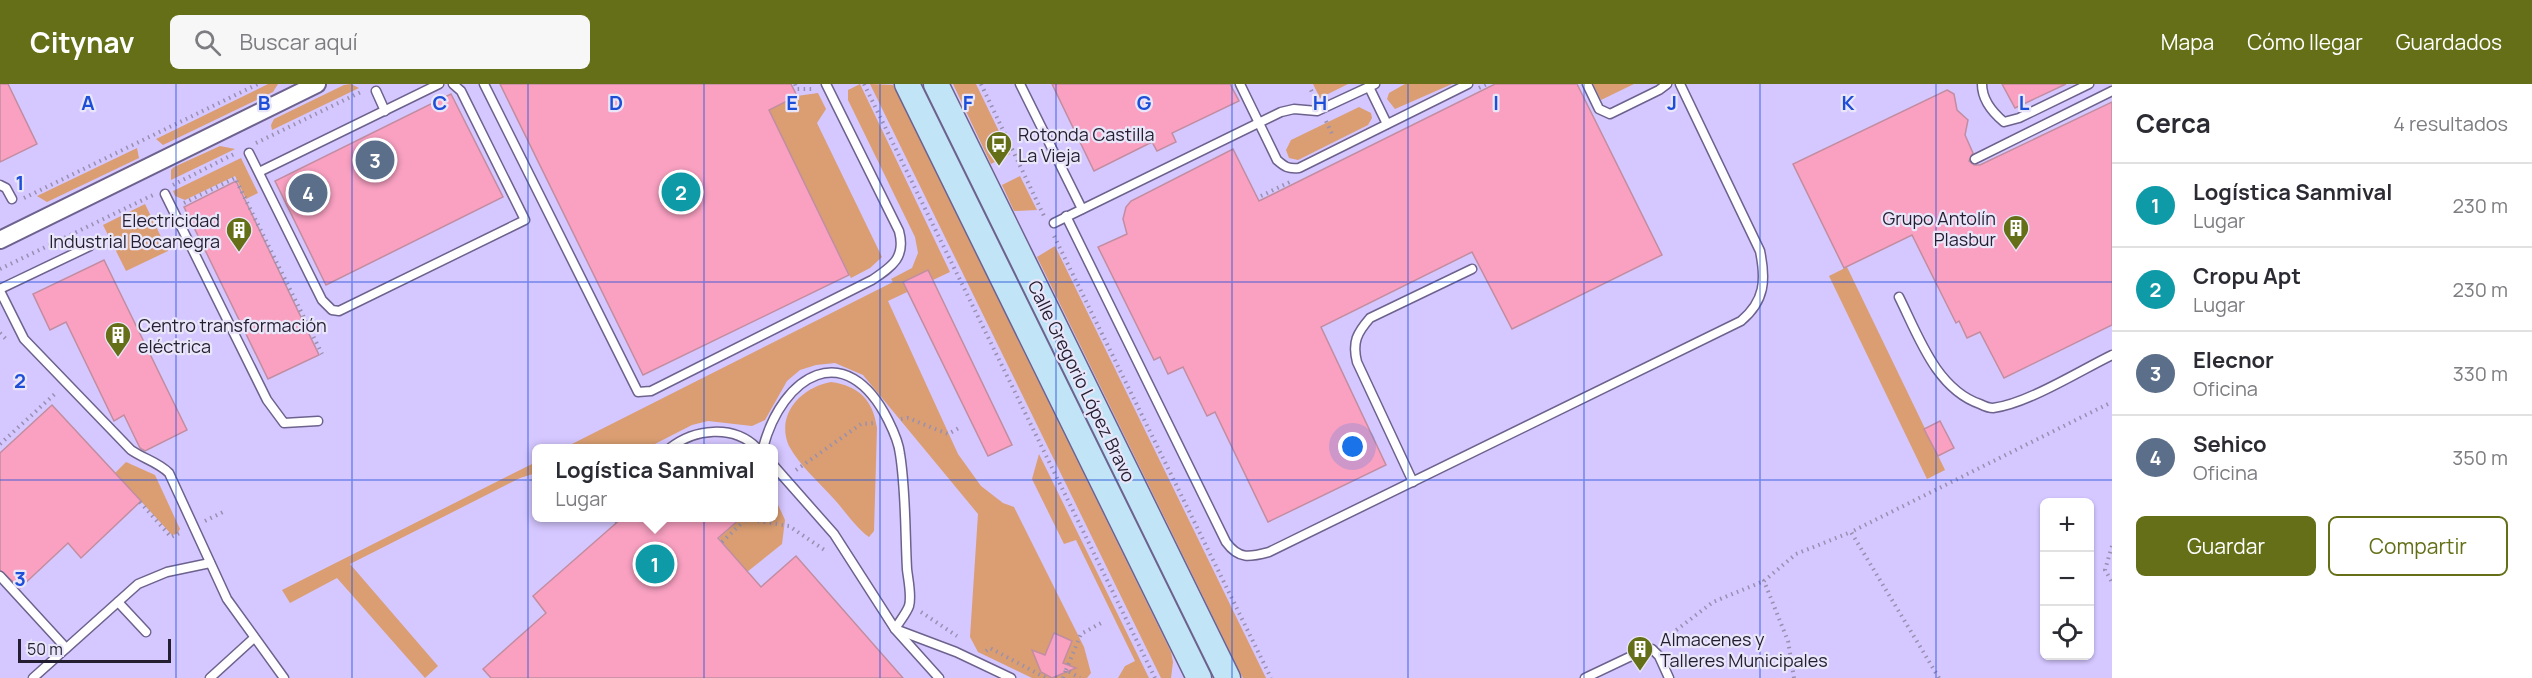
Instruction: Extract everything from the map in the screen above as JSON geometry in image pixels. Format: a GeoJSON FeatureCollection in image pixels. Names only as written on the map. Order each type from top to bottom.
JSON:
{"type":"FeatureCollection","features":[{"type":"Feature","properties":{"kind":"main road","name":"Calle Gregorio López Bravo"},"geometry":{"type":"LineString","coordinates":[[907,84],[1199,678]]}},
{"type":"Feature","properties":{"kind":"main road","name":"Calle Gregorio López Bravo"},"geometry":{"type":"LineString","coordinates":[[936,84],[1228,678]]}},
{"type":"Feature","properties":{"kind":"street"},"geometry":{"type":"LineString","coordinates":[[0,240],[317,84]]}},
{"type":"Feature","properties":{"kind":"lane"},"geometry":{"type":"LineString","coordinates":[[258,172],[439,84]]}},
{"type":"Feature","properties":{"kind":"lane"},"geometry":{"type":"LineString","coordinates":[[249,153],[322,300],[332,310],[339,311],[525,220],[461,91],[453,84]]}},
{"type":"Feature","properties":{"kind":"lane"},"geometry":{"type":"LineString","coordinates":[[484,84],[638,392],[651,391],[872,280],[894,266],[899,258],[902,243],[899,231],[826,84]]}},
{"type":"Feature","properties":{"kind":"lane"},"geometry":{"type":"LineString","coordinates":[[1020,84],[1082,209]]}},
{"type":"Feature","properties":{"kind":"lane"},"geometry":{"type":"LineString","coordinates":[[1240,84],[1277,160],[1287,168],[1293,169],[1468,84]]}},
{"type":"Feature","properties":{"kind":"lane"},"geometry":{"type":"LineString","coordinates":[[1587,84],[1599,109],[1610,114],[1667,84]]}},
{"type":"Feature","properties":{"kind":"lane"},"geometry":{"type":"LineString","coordinates":[[1066,216],[1234,553],[1249,558],[1269,552],[1413,482],[1727,328],[1752,312],[1761,299],[1765,276],[1760,251],[1680,84]]}},
{"type":"Feature","properties":{"kind":"lane"},"geometry":{"type":"LineString","coordinates":[[1982,84],[1982,91],[1992,112],[2004,122],[2019,118],[2089,84]]}},
{"type":"Feature","properties":{"kind":"lane"},"geometry":{"type":"LineString","coordinates":[[1054,223],[1259,122],[1294,109],[1317,111],[1372,86],[1387,124]]}},
{"type":"Feature","properties":{"kind":"lane"},"geometry":{"type":"LineString","coordinates":[[374,89],[384,111]]}},
{"type":"Feature","properties":{"kind":"lane"},"geometry":{"type":"LineString","coordinates":[[1975,159],[2112,91]]}},
{"type":"Feature","properties":{"kind":"lane"},"geometry":{"type":"LineString","coordinates":[[0,185],[6,188],[16,200]]}},
{"type":"Feature","properties":{"kind":"lane"},"geometry":{"type":"LineString","coordinates":[[165,194],[267,400],[284,423],[318,421]]}},
{"type":"Feature","properties":{"kind":"lane"},"geometry":{"type":"LineString","coordinates":[[90,246],[0,290],[24,339],[131,450],[144,459],[159,464],[169,472],[227,599],[284,678]]}},
{"type":"Feature","properties":{"kind":"lane"},"geometry":{"type":"LineString","coordinates":[[1413,482],[1357,362],[1353,346],[1358,332],[1370,318],[1472,269]]}},
{"type":"Feature","properties":{"kind":"lane"},"geometry":{"type":"LineString","coordinates":[[1899,297],[1929,358],[1947,382],[1967,400],[1992,408],[2026,397],[2112,355]]}},
{"type":"Feature","properties":{"kind":"lane"},"geometry":{"type":"LineString","coordinates":[[764,444],[792,389],[806,378],[823,373],[852,377],[864,386],[889,421],[900,453],[909,605],[895,630]]}},
{"type":"Feature","properties":{"kind":"lane"},"geometry":{"type":"LineString","coordinates":[[676,444],[706,431],[741,437],[751,444]]}},
{"type":"Feature","properties":{"kind":"lane"},"geometry":{"type":"LineString","coordinates":[[778,471],[834,534],[895,630],[939,678]]}},
{"type":"Feature","properties":{"kind":"lane"},"geometry":{"type":"LineString","coordinates":[[33,678],[138,584],[167,572],[210,563]]}},
{"type":"Feature","properties":{"kind":"lane"},"geometry":{"type":"LineString","coordinates":[[0,576],[66,648]]}},
{"type":"Feature","properties":{"kind":"lane"},"geometry":{"type":"LineString","coordinates":[[117,602],[146,632]]}},
{"type":"Feature","properties":{"kind":"lane"},"geometry":{"type":"LineString","coordinates":[[895,630],[956,652],[1011,678]]}},
{"type":"Feature","properties":{"kind":"lane"},"geometry":{"type":"LineString","coordinates":[[210,678],[254,638]]}},
{"type":"Feature","properties":{"kind":"lane"},"geometry":{"type":"LineString","coordinates":[[1585,678],[1642,651],[1652,649],[1659,656],[1669,678]]}},
{"type":"Feature","properties":{"kind":"path"},"geometry":{"type":"LineString","coordinates":[[16,200],[258,84]]}},
{"type":"Feature","properties":{"kind":"path"},"geometry":{"type":"LineString","coordinates":[[795,84],[797,89],[813,89]]}},
{"type":"Feature","properties":{"kind":"path"},"geometry":{"type":"LineString","coordinates":[[864,84],[1155,678]]}},
{"type":"Feature","properties":{"kind":"path"},"geometry":{"type":"LineString","coordinates":[[981,84],[1271,678]]}},
{"type":"Feature","properties":{"kind":"path"},"geometry":{"type":"LineString","coordinates":[[0,269],[374,89]]}},
{"type":"Feature","properties":{"kind":"path"},"geometry":{"type":"LineString","coordinates":[[172,208],[236,178],[322,354]]}},
{"type":"Feature","properties":{"kind":"path"},"geometry":{"type":"LineString","coordinates":[[0,444],[57,392]]}},
{"type":"Feature","properties":{"kind":"path"},"geometry":{"type":"LineString","coordinates":[[1652,649],[1713,602],[1764,581],[1796,554],[1851,532],[2112,402]]}},
{"type":"Feature","properties":{"kind":"path"},"geometry":{"type":"LineString","coordinates":[[784,478],[861,424],[908,418],[948,434],[959,428]]}},
{"type":"Feature","properties":{"kind":"path"},"geometry":{"type":"LineString","coordinates":[[722,542],[744,522]]}},
{"type":"Feature","properties":{"kind":"path"},"geometry":{"type":"LineString","coordinates":[[1851,532],[1939,678]]}},
{"type":"Feature","properties":{"kind":"path"},"geometry":{"type":"LineString","coordinates":[[2112,546],[2105,570],[2112,582]]}},
{"type":"Feature","properties":{"kind":"path"},"geometry":{"type":"LineString","coordinates":[[1764,581],[1788,641],[1794,678]]}},
{"type":"Feature","properties":{"kind":"path"},"geometry":{"type":"LineString","coordinates":[[1063,678],[1081,634],[1103,622]]}},
{"type":"Feature","properties":{"kind":"path"},"geometry":{"type":"LineString","coordinates":[[1066,670],[1080,678]]}},
{"type":"Feature","properties":{"kind":"shaded area"},"geometry":{"type":"Polygon","coordinates":[[[0,84],[2112,84],[2112,678],[0,678],[0,84]]]}},
{"type":"Feature","properties":{"kind":"shaded area"},"geometry":{"type":"Polygon","coordinates":[[[268,84],[278,84],[273,92],[163,145],[156,139],[268,84]]]}},
{"type":"Feature","properties":{"kind":"shaded area"},"geometry":{"type":"Polygon","coordinates":[[[351,84],[359,88],[272,130],[271,125],[274,119],[344,85],[351,84]]]}},
{"type":"Feature","properties":{"kind":"shaded area"},"geometry":{"type":"Polygon","coordinates":[[[860,84],[950,272],[888,301],[958,454],[981,486],[1003,503],[1014,507],[1084,647],[1091,673],[1087,678],[1032,678],[978,652],[970,637],[978,514],[863,375],[835,363],[800,370],[787,381],[765,420],[752,426],[708,421],[692,425],[655,444],[572,444],[893,282],[891,279],[912,268],[918,253],[915,237],[848,100],[848,90],[860,84]]]}},
{"type":"Feature","properties":{"kind":"shaded area"},"geometry":{"type":"Polygon","coordinates":[[[870,84],[893,85],[1171,652],[1173,662],[1171,678],[1161,678],[870,84]]]}},
{"type":"Feature","properties":{"kind":"shaded area"},"geometry":{"type":"Polygon","coordinates":[[[953,84],[976,84],[1010,154],[991,164],[953,84]]]}},
{"type":"Feature","properties":{"kind":"shaded area"},"geometry":{"type":"Polygon","coordinates":[[[1313,84],[1348,84],[1320,98],[1313,84]]]}},
{"type":"Feature","properties":{"kind":"shaded area"},"geometry":{"type":"Polygon","coordinates":[[[1405,84],[1452,84],[1395,109],[1387,99],[1389,93],[1405,84]]]}},
{"type":"Feature","properties":{"kind":"shaded area"},"geometry":{"type":"Polygon","coordinates":[[[1593,84],[1634,84],[1601,100],[1593,84]]]}},
{"type":"Feature","properties":{"kind":"shaded area"},"geometry":{"type":"Polygon","coordinates":[[[818,93],[826,109],[817,123],[882,257],[870,268],[851,278],[769,110],[797,96],[818,93]]]}},
{"type":"Feature","properties":{"kind":"shaded area"},"geometry":{"type":"Polygon","coordinates":[[[1359,107],[1371,113],[1372,118],[1368,125],[1298,160],[1289,158],[1286,150],[1291,140],[1359,107]]]}},
{"type":"Feature","properties":{"kind":"shaded area"},"geometry":{"type":"Polygon","coordinates":[[[220,146],[235,149],[171,180],[171,170],[174,167],[220,146]]]}},
{"type":"Feature","properties":{"kind":"shaded area"},"geometry":{"type":"Polygon","coordinates":[[[137,148],[139,158],[47,202],[37,196],[137,148]]]}},
{"type":"Feature","properties":{"kind":"shaded area"},"geometry":{"type":"Polygon","coordinates":[[[241,158],[258,193],[246,199],[235,176],[185,200],[175,196],[173,191],[241,158]]]}},
{"type":"Feature","properties":{"kind":"shaded area"},"geometry":{"type":"Polygon","coordinates":[[[1020,176],[1037,210],[1014,211],[1002,185],[1020,176]]]}},
{"type":"Feature","properties":{"kind":"shaded area"},"geometry":{"type":"Polygon","coordinates":[[[145,204],[168,251],[126,271],[103,225],[145,204]]]}},
{"type":"Feature","properties":{"kind":"shaded area"},"geometry":{"type":"Polygon","coordinates":[[[1055,246],[1266,678],[1243,678],[1037,257],[1055,246]]]}},
{"type":"Feature","properties":{"kind":"shaded area"},"geometry":{"type":"Polygon","coordinates":[[[1847,267],[1945,470],[1927,479],[1829,276],[1847,267]]]}},
{"type":"Feature","properties":{"kind":"shaded area"},"geometry":{"type":"Polygon","coordinates":[[[831,382],[857,391],[868,402],[875,418],[877,428],[874,531],[869,537],[798,460],[789,446],[786,434],[788,413],[794,404],[810,390],[831,382]]]}},
{"type":"Feature","properties":{"kind":"shaded area"},"geometry":{"type":"Polygon","coordinates":[[[1039,454],[1149,678],[1118,678],[1125,666],[1135,661],[1076,540],[1064,544],[1032,479],[1039,454]]]}},
{"type":"Feature","properties":{"kind":"shaded area"},"geometry":{"type":"Polygon","coordinates":[[[126,462],[155,475],[180,529],[177,534],[172,535],[115,473],[126,462]]]}},
{"type":"Feature","properties":{"kind":"shaded area"},"geometry":{"type":"Polygon","coordinates":[[[532,464],[532,474],[520,478],[350,564],[438,666],[425,678],[337,578],[290,603],[282,590],[532,464]]]}},
{"type":"Feature","properties":{"kind":"shaded area"},"geometry":{"type":"Polygon","coordinates":[[[778,505],[785,520],[782,544],[747,572],[719,538],[737,522],[778,522],[778,505]]]}},
{"type":"Feature","properties":{"kind":"building"},"geometry":{"type":"Polygon","coordinates":[[[0,84],[8,84],[37,144],[0,162],[0,84]]]}},
{"type":"Feature","properties":{"kind":"building"},"geometry":{"type":"Polygon","coordinates":[[[500,84],[791,84],[797,96],[769,110],[849,275],[643,375],[500,84]]]}},
{"type":"Feature","properties":{"kind":"building"},"geometry":{"type":"Polygon","coordinates":[[[1052,84],[1230,84],[1239,101],[1172,133],[1176,142],[1157,151],[1152,142],[1094,171],[1052,84]]]}},
{"type":"Feature","properties":{"kind":"building"},"geometry":{"type":"Polygon","coordinates":[[[1495,84],[1577,84],[1662,255],[1512,329],[1472,252],[1321,327],[1386,465],[1268,522],[1215,412],[1207,416],[1183,367],[1168,374],[1160,357],[1154,360],[1098,247],[1127,234],[1123,219],[1126,207],[1131,201],[1233,149],[1259,201],[1495,84]]]}},
{"type":"Feature","properties":{"kind":"building"},"geometry":{"type":"Polygon","coordinates":[[[2002,84],[2066,84],[2015,108],[2002,84]]]}},
{"type":"Feature","properties":{"kind":"building","name":"Grupo Antolín Plasbur"},"geometry":{"type":"Polygon","coordinates":[[[1947,90],[1954,94],[1957,110],[1968,120],[1965,135],[1973,153],[1969,161],[1974,165],[1980,165],[2112,102],[2112,325],[2004,378],[1980,332],[1967,338],[1959,321],[1956,323],[1912,235],[1844,268],[1793,164],[1947,90]]]}},
{"type":"Feature","properties":{"kind":"building"},"geometry":{"type":"Polygon","coordinates":[[[451,94],[503,197],[326,285],[275,181],[451,94]]]}},
{"type":"Feature","properties":{"kind":"building","name":"Electricidad Industrial Bocanegra"},"geometry":{"type":"Polygon","coordinates":[[[236,181],[319,355],[268,379],[184,207],[236,181]]]}},
{"type":"Feature","properties":{"kind":"building","name":"Centro transformación eléctrica"},"geometry":{"type":"Polygon","coordinates":[[[104,260],[187,430],[145,451],[140,448],[124,415],[114,421],[66,322],[50,330],[33,294],[104,260]]]}},
{"type":"Feature","properties":{"kind":"building"},"geometry":{"type":"Polygon","coordinates":[[[928,270],[1012,445],[988,456],[903,282],[928,270]]]}},
{"type":"Feature","properties":{"kind":"building"},"geometry":{"type":"Polygon","coordinates":[[[52,405],[141,501],[81,558],[68,543],[20,588],[0,570],[0,453],[52,405]]]}},
{"type":"Feature","properties":{"kind":"building"},"geometry":{"type":"Polygon","coordinates":[[[1940,421],[1954,448],[1938,456],[1924,429],[1940,421]]]}},
{"type":"Feature","properties":{"kind":"building"},"geometry":{"type":"Polygon","coordinates":[[[617,522],[736,522],[718,538],[761,587],[796,556],[903,678],[491,678],[483,669],[546,613],[533,596],[617,522]]]}},
{"type":"Feature","properties":{"kind":"building"},"geometry":{"type":"Polygon","coordinates":[[[1054,633],[1072,641],[1063,663],[1076,668],[1052,678],[1041,672],[1032,650],[1045,655],[1054,633]]]}},
{"type":"Feature","properties":{"kind":"place","name":"Elecnor"},"geometry":{"type":"Point","coordinates":[375,160]}},
{"type":"Feature","properties":{"kind":"place","name":"Rotonda Castilla La Vieja"},"geometry":{"type":"Point","coordinates":[999,167]}},
{"type":"Feature","properties":{"kind":"place","name":"Cropu Apt"},"geometry":{"type":"Point","coordinates":[681,192]}},
{"type":"Feature","properties":{"kind":"place","name":"Sehico"},"geometry":{"type":"Point","coordinates":[308,193]}},
{"type":"Feature","properties":{"kind":"place","name":"Grupo Antolín Plasbur"},"geometry":{"type":"Point","coordinates":[2016,251]}},
{"type":"Feature","properties":{"kind":"place","name":"Electricidad Industrial Bocanegra"},"geometry":{"type":"Point","coordinates":[239,253]}},
{"type":"Feature","properties":{"kind":"place","name":"Centro transformación eléctrica"},"geometry":{"type":"Point","coordinates":[118,358]}},
{"type":"Feature","properties":{"kind":"place","name":"Logística Sanmival"},"geometry":{"type":"Point","coordinates":[655,564]}},
{"type":"Feature","properties":{"kind":"place","name":"Almacenes y Talleres Municipales"},"geometry":{"type":"Point","coordinates":[1640,672]}}]}
